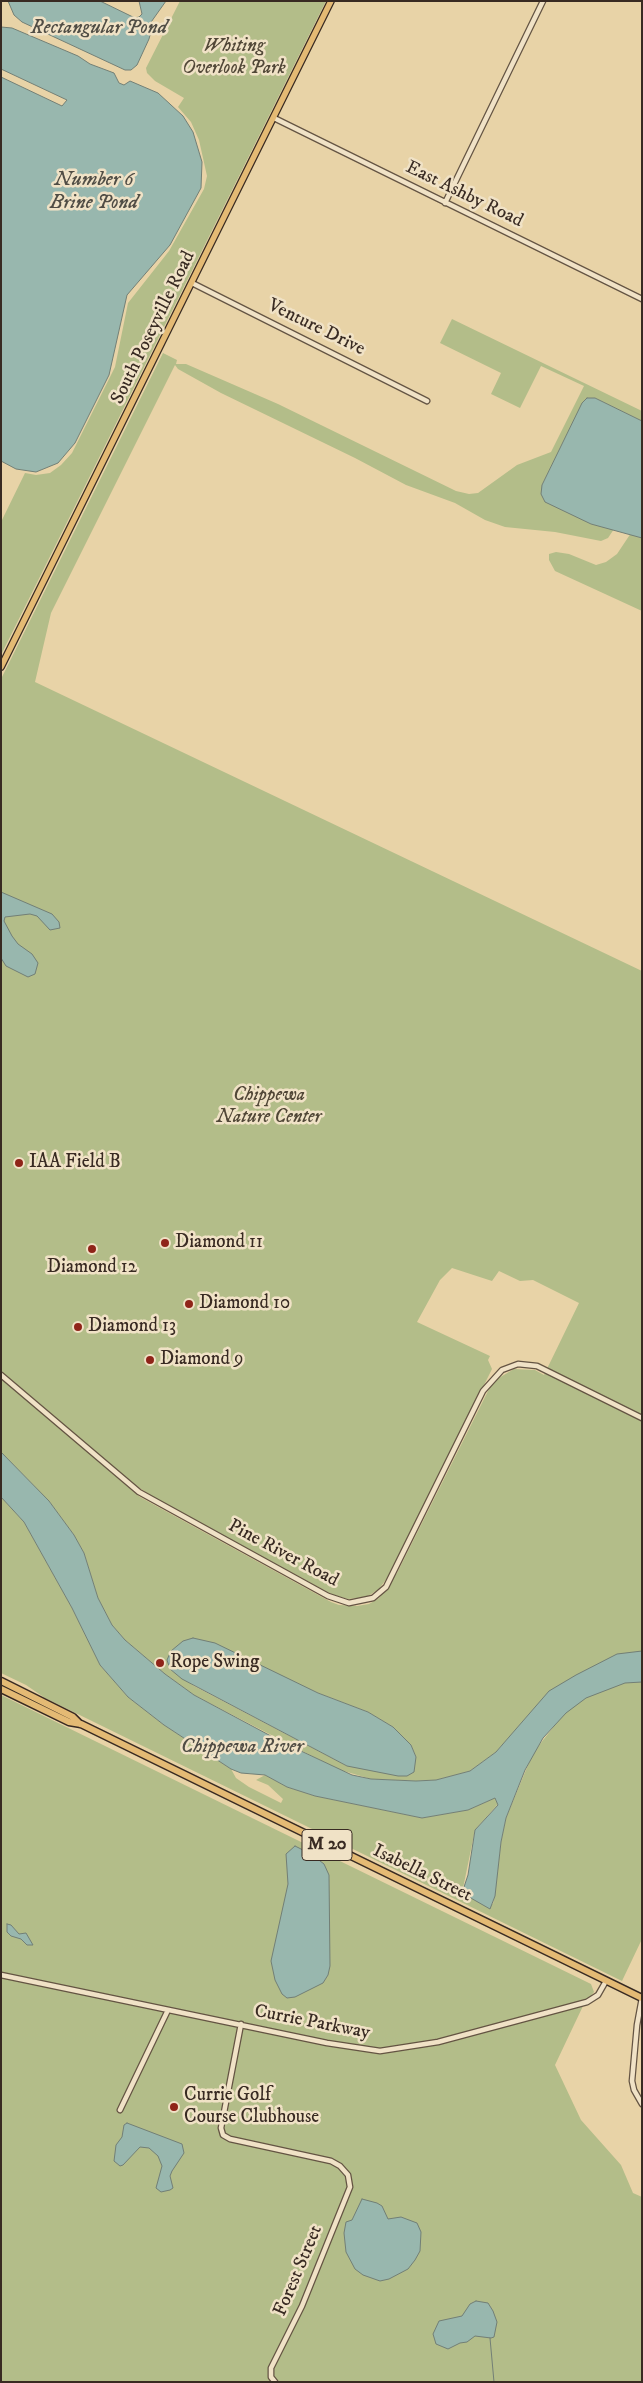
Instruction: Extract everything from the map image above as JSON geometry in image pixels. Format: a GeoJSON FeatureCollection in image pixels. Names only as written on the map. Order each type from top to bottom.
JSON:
{"type":"FeatureCollection","features":[{"type":"Feature","properties":{"kind":"highway","name":"Isabella Street"},"geometry":{"type":"LineString","coordinates":[[1,1681],[73,1717],[81,1724],[642,1998]]}},
{"type":"Feature","properties":{"kind":"highway","name":"Isabella Street"},"geometry":{"type":"LineString","coordinates":[[1,1689],[69,1722],[81,1724]]}},
{"type":"Feature","properties":{"kind":"main road","name":"South Poseyville Road"},"geometry":{"type":"LineString","coordinates":[[1,667],[331,1]]}},
{"type":"Feature","properties":{"kind":"street"},"geometry":{"type":"LineString","coordinates":[[445,203],[543,1]]}},
{"type":"Feature","properties":{"kind":"street","name":"East Ashby Road"},"geometry":{"type":"LineString","coordinates":[[274,118],[642,299]]}},
{"type":"Feature","properties":{"kind":"street","name":"Venture Drive"},"geometry":{"type":"LineString","coordinates":[[192,283],[427,400]]}},
{"type":"Feature","properties":{"kind":"street","name":"Pine River Road"},"geometry":{"type":"LineString","coordinates":[[1,1375],[139,1492],[328,1596],[349,1603],[373,1598],[386,1587],[482,1391],[502,1370],[518,1364],[527,1364],[547,1370],[642,1418]]}},
{"type":"Feature","properties":{"kind":"street","name":"Currie Parkway"},"geometry":{"type":"LineString","coordinates":[[1,1975],[359,2049],[393,2050],[448,2040],[587,2002],[598,1995],[606,1981]]}},
{"type":"Feature","properties":{"kind":"street"},"geometry":{"type":"LineString","coordinates":[[642,1998],[637,2025],[632,2081],[634,2090],[642,2104]]}},
{"type":"Feature","properties":{"kind":"street"},"geometry":{"type":"LineString","coordinates":[[120,2110],[168,2010]]}},
{"type":"Feature","properties":{"kind":"street","name":"Forest Street"},"geometry":{"type":"LineString","coordinates":[[241,2024],[221,2128],[223,2135],[230,2140],[331,2161],[340,2166],[348,2175],[350,2187],[302,2306],[274,2361],[271,2377],[274,2382]]}},
{"type":"Feature","properties":{"kind":"green space","name":"Whiting Overlook Park"},"geometry":{"type":"Polygon","coordinates":[[[180,1],[326,1],[1,655],[1,522],[25,473],[36,475],[50,473],[72,453],[115,367],[128,303],[169,251],[204,189],[207,176],[199,140],[191,122],[178,107],[184,98],[155,81],[147,73],[146,68],[180,1]]]}},
{"type":"Feature","properties":{"kind":"green space","name":"Chippewa Nature Center"},"geometry":{"type":"Polygon","coordinates":[[[452,319],[642,411],[642,421],[595,398],[576,416],[542,485],[591,524],[614,529],[608,538],[601,541],[555,532],[505,527],[485,520],[455,503],[406,485],[221,393],[178,369],[175,365],[51,613],[35,682],[642,971],[642,1939],[622,1981],[45,1698],[26,1685],[1,1673],[1,1497],[24,1522],[72,1608],[100,1665],[128,1697],[164,1725],[231,1769],[236,1778],[249,1787],[281,1803],[283,1799],[268,1785],[256,1780],[265,1775],[287,1787],[315,1796],[422,1818],[468,1810],[495,1798],[498,1804],[475,1830],[462,1893],[493,1904],[506,1818],[533,1753],[558,1721],[544,1698],[496,1752],[470,1771],[436,1780],[371,1779],[337,1769],[194,1695],[165,1674],[125,1640],[112,1625],[98,1598],[84,1553],[74,1535],[49,1501],[1,1452],[1,1378],[140,1497],[331,1602],[339,1605],[357,1606],[369,1604],[379,1598],[397,1573],[491,1385],[514,1369],[535,1370],[544,1375],[579,1303],[533,1280],[520,1281],[499,1271],[492,1281],[452,1268],[440,1280],[417,1322],[490,1356],[488,1360],[492,1369],[390,1574],[379,1589],[368,1596],[358,1598],[348,1599],[333,1595],[155,1498],[135,1485],[1,1371],[1,679],[163,353],[177,360],[176,364],[186,364],[278,404],[456,491],[469,494],[478,493],[517,465],[551,452],[584,386],[541,366],[520,408],[491,394],[501,373],[440,343],[452,319]],[[170,1669],[194,1686],[347,1766],[416,1757],[411,1745],[393,1727],[368,1712],[280,1676],[170,1669]]]}},
{"type":"Feature","properties":{"kind":"green space"},"geometry":{"type":"Polygon","coordinates":[[[631,533],[642,538],[642,611],[555,571],[549,560],[549,554],[556,552],[569,554],[596,565],[606,562],[617,554],[631,533]]]}},
{"type":"Feature","properties":{"kind":"green space"},"geometry":{"type":"Polygon","coordinates":[[[1,1695],[591,1984],[594,1992],[583,2006],[555,2065],[581,2120],[621,2165],[633,2193],[642,2197],[642,2382],[1,2382],[1,1695]]]}},
{"type":"Feature","properties":{"kind":"water","name":"Rectangular Pond"},"geometry":{"type":"Polygon","coordinates":[[[8,1],[100,1],[135,18],[142,14],[139,1],[166,1],[149,25],[151,31],[149,39],[137,65],[131,70],[125,70],[22,22],[14,15],[8,1]]]}},
{"type":"Feature","properties":{"kind":"water","name":"Number 6 Brine Pond"},"geometry":{"type":"Polygon","coordinates":[[[1,27],[12,28],[114,73],[119,83],[124,85],[130,81],[158,93],[183,116],[193,132],[202,162],[201,188],[170,245],[127,295],[109,375],[75,443],[58,463],[36,472],[16,469],[1,461],[1,77],[62,106],[67,100],[1,69],[1,27]]]}},
{"type":"Feature","properties":{"kind":"water"},"geometry":{"type":"Polygon","coordinates":[[[587,398],[595,398],[642,421],[642,538],[591,524],[545,502],[541,494],[542,485],[582,403],[587,398]]]}},
{"type":"Feature","properties":{"kind":"water"},"geometry":{"type":"Polygon","coordinates":[[[1,892],[52,914],[59,922],[60,928],[50,930],[37,916],[30,914],[5,917],[4,921],[12,936],[18,944],[32,954],[38,963],[35,974],[28,977],[6,966],[1,958],[1,892]]]}},
{"type":"Feature","properties":{"kind":"water","name":"Chippewa River"},"geometry":{"type":"Polygon","coordinates":[[[1,1452],[49,1501],[74,1535],[84,1553],[98,1598],[112,1625],[125,1640],[165,1674],[194,1695],[284,1743],[352,1775],[371,1779],[416,1781],[436,1780],[470,1771],[496,1752],[549,1691],[617,1654],[642,1651],[642,1682],[625,1683],[586,1698],[566,1713],[543,1738],[525,1770],[506,1818],[501,1842],[495,1896],[490,1909],[462,1893],[468,1875],[475,1830],[498,1805],[495,1798],[468,1810],[422,1818],[315,1796],[287,1787],[265,1775],[241,1773],[231,1769],[164,1725],[128,1697],[100,1665],[72,1608],[24,1522],[1,1497],[1,1452]]]}},
{"type":"Feature","properties":{"kind":"water"},"geometry":{"type":"Polygon","coordinates":[[[193,1638],[215,1643],[318,1693],[368,1712],[393,1727],[411,1745],[416,1757],[414,1772],[407,1776],[398,1776],[347,1766],[182,1679],[170,1669],[167,1660],[171,1651],[183,1641],[193,1638]]]}},
{"type":"Feature","properties":{"kind":"water"},"geometry":{"type":"Polygon","coordinates":[[[295,1846],[311,1854],[324,1864],[329,1875],[330,1966],[328,1975],[323,1983],[295,1997],[287,1998],[282,1994],[275,1980],[271,1961],[288,1884],[286,1854],[295,1846]]]}},
{"type":"Feature","properties":{"kind":"water"},"geometry":{"type":"Polygon","coordinates":[[[7,1924],[11,1925],[19,1934],[26,1933],[33,1945],[27,1945],[21,1939],[11,1936],[7,1932],[7,1924]]]}},
{"type":"Feature","properties":{"kind":"water"},"geometry":{"type":"Polygon","coordinates":[[[127,2123],[182,2144],[184,2153],[170,2176],[173,2188],[161,2192],[156,2188],[162,2166],[158,2156],[149,2148],[140,2147],[123,2165],[120,2166],[114,2161],[116,2145],[122,2137],[124,2125],[127,2123]]]}},
{"type":"Feature","properties":{"kind":"water"},"geometry":{"type":"Polygon","coordinates":[[[362,2199],[382,2206],[388,2219],[401,2217],[417,2223],[421,2232],[420,2251],[415,2260],[408,2269],[389,2279],[380,2281],[363,2275],[355,2269],[346,2252],[344,2233],[346,2222],[352,2220],[362,2199]]]}},
{"type":"Feature","properties":{"kind":"water"},"geometry":{"type":"Polygon","coordinates":[[[476,2301],[488,2303],[493,2311],[497,2322],[494,2337],[475,2336],[467,2342],[448,2349],[436,2344],[433,2334],[439,2321],[462,2316],[470,2304],[476,2301]]]}},
{"type":"Feature","properties":{"kind":"waterway"},"geometry":{"type":"LineString","coordinates":[[490,2338],[494,2382]]}},
{"type":"Feature","properties":{"kind":"place","name":"IAA Field B"},"geometry":{"type":"Point","coordinates":[19,1163]}},
{"type":"Feature","properties":{"kind":"place","name":"Diamond 11"},"geometry":{"type":"Point","coordinates":[165,1243]}},
{"type":"Feature","properties":{"kind":"place","name":"Diamond 12"},"geometry":{"type":"Point","coordinates":[92,1249]}},
{"type":"Feature","properties":{"kind":"place","name":"Diamond 10"},"geometry":{"type":"Point","coordinates":[189,1304]}},
{"type":"Feature","properties":{"kind":"place","name":"Diamond 13"},"geometry":{"type":"Point","coordinates":[78,1327]}},
{"type":"Feature","properties":{"kind":"place","name":"Diamond 9"},"geometry":{"type":"Point","coordinates":[150,1360]}},
{"type":"Feature","properties":{"kind":"place","name":"Rope Swing"},"geometry":{"type":"Point","coordinates":[160,1663]}},
{"type":"Feature","properties":{"kind":"place","name":"Currie Golf Course Clubhouse"},"geometry":{"type":"Point","coordinates":[174,2107]}}]}
